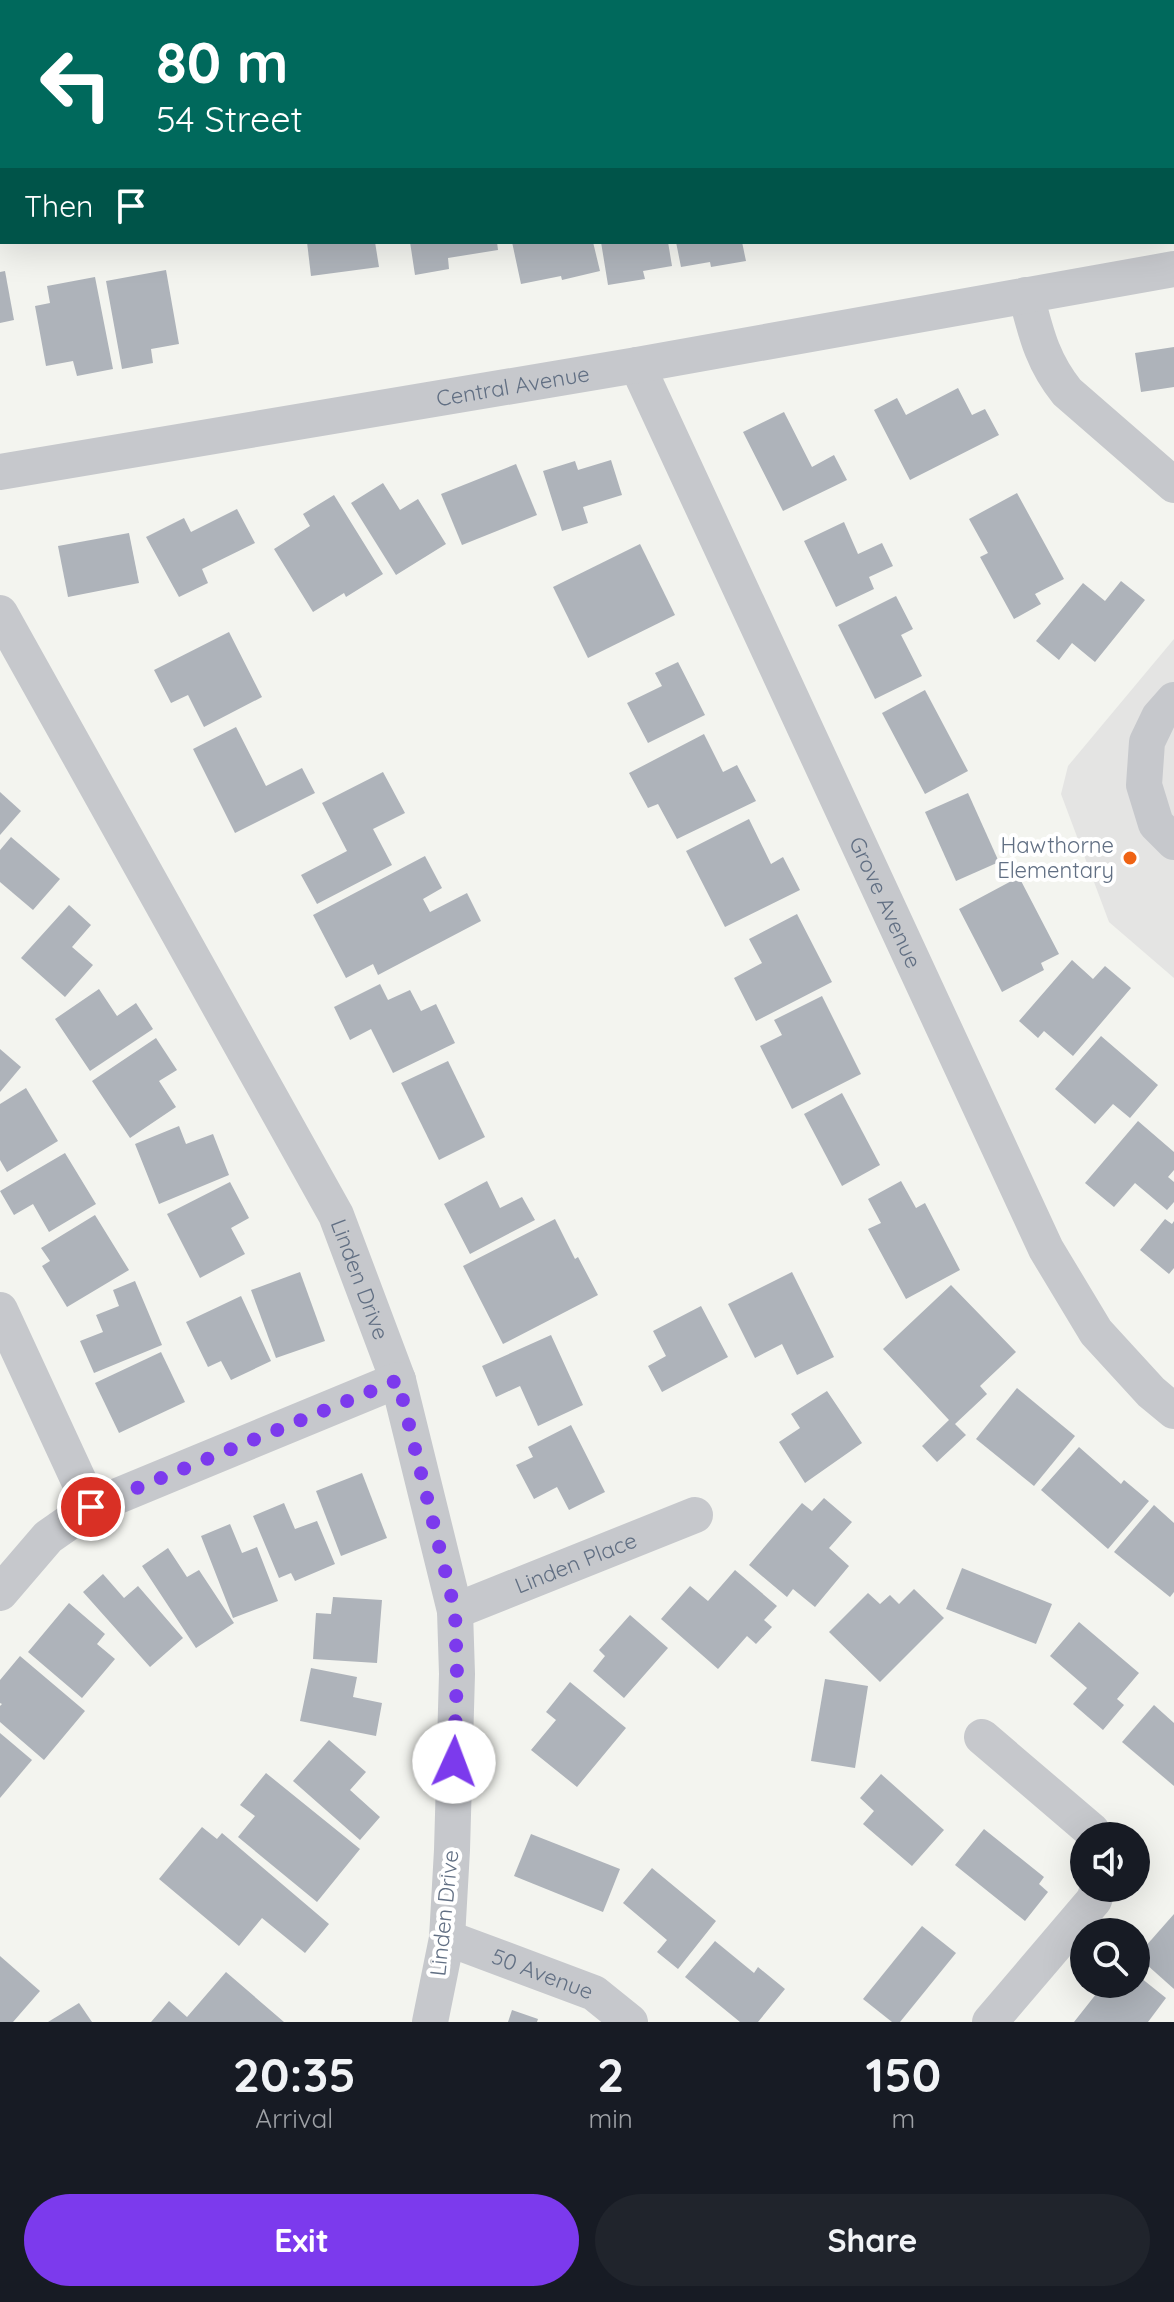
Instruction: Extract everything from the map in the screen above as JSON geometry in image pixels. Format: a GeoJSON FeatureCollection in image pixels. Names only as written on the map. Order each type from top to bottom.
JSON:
{"type":"FeatureCollection","features":[{"type":"Feature","properties":{"kind":"street","name":"Central Avenue"},"geometry":{"type":"LineString","coordinates":[[0,472],[637,365],[1174,269]]}},
{"type":"Feature","properties":{"kind":"street"},"geometry":{"type":"LineString","coordinates":[[1026,295],[1039,344],[1055,377],[1067,392],[1174,485]]}},
{"type":"Feature","properties":{"kind":"street","name":"Grove Avenue"},"geometry":{"type":"LineString","coordinates":[[637,365],[1046,1249],[1096,1332],[1151,1392],[1174,1411]]}},
{"type":"Feature","properties":{"kind":"street","name":"Linden Drive"},"geometry":{"type":"LineString","coordinates":[[0,613],[336,1215],[398,1380],[455,1611],[457,1674],[447,1938],[430,2022]]}},
{"type":"Feature","properties":{"kind":"street"},"geometry":{"type":"LineString","coordinates":[[1174,700],[1159,717],[1147,742],[1144,785],[1156,824],[1174,842]]}},
{"type":"Feature","properties":{"kind":"street"},"geometry":{"type":"LineString","coordinates":[[0,1310],[91,1507]]}},
{"type":"Feature","properties":{"kind":"street"},"geometry":{"type":"LineString","coordinates":[[0,1593],[48,1537],[91,1507],[398,1380]]}},
{"type":"Feature","properties":{"kind":"street","name":"Linden Place"},"geometry":{"type":"LineString","coordinates":[[455,1611],[695,1515]]}},
{"type":"Feature","properties":{"kind":"street"},"geometry":{"type":"LineString","coordinates":[[982,1737],[1081,1822]]}},
{"type":"Feature","properties":{"kind":"street"},"geometry":{"type":"LineString","coordinates":[[990,2022],[1092,1902]]}},
{"type":"Feature","properties":{"kind":"street","name":"50 Avenue"},"geometry":{"type":"LineString","coordinates":[[447,1938],[594,1993],[630,2022]]}},
{"type":"Feature","properties":{"kind":"shaded area","name":"Hawthorne Elementary"},"geometry":{"type":"Polygon","coordinates":[[[1174,639],[1174,978],[1109,922],[1061,794],[1068,766],[1174,639]]]}},
{"type":"Feature","properties":{"kind":"building"},"geometry":{"type":"Polygon","coordinates":[[[307,244],[375,244],[379,267],[311,276],[307,244]]]}},
{"type":"Feature","properties":{"kind":"building"},"geometry":{"type":"Polygon","coordinates":[[[410,244],[497,244],[498,250],[448,258],[449,269],[415,275],[410,244]]]}},
{"type":"Feature","properties":{"kind":"building"},"geometry":{"type":"Polygon","coordinates":[[[512,244],[593,244],[600,271],[562,280],[561,276],[521,284],[512,244]]]}},
{"type":"Feature","properties":{"kind":"building"},"geometry":{"type":"Polygon","coordinates":[[[601,244],[668,244],[672,266],[643,271],[645,279],[608,285],[601,244]]]}},
{"type":"Feature","properties":{"kind":"building"},"geometry":{"type":"Polygon","coordinates":[[[676,244],[742,244],[746,261],[711,267],[710,262],[681,267],[676,244]]]}},
{"type":"Feature","properties":{"kind":"building"},"geometry":{"type":"Polygon","coordinates":[[[166,270],[179,344],[151,349],[153,363],[122,369],[106,281],[166,270]]]}},
{"type":"Feature","properties":{"kind":"building"},"geometry":{"type":"Polygon","coordinates":[[[5,271],[14,320],[0,323],[0,272],[5,271]]]}},
{"type":"Feature","properties":{"kind":"building"},"geometry":{"type":"Polygon","coordinates":[[[95,277],[113,369],[77,376],[73,361],[46,366],[35,306],[50,303],[47,286],[95,277]]]}},
{"type":"Feature","properties":{"kind":"building"},"geometry":{"type":"Polygon","coordinates":[[[1174,347],[1174,387],[1141,392],[1135,353],[1174,347]]]}},
{"type":"Feature","properties":{"kind":"building"},"geometry":{"type":"Polygon","coordinates":[[[958,388],[972,415],[985,409],[999,435],[910,480],[874,410],[897,398],[906,415],[958,388]]]}},
{"type":"Feature","properties":{"kind":"building"},"geometry":{"type":"Polygon","coordinates":[[[784,412],[812,467],[834,455],[847,480],[783,511],[743,432],[784,412]]]}},
{"type":"Feature","properties":{"kind":"building"},"geometry":{"type":"Polygon","coordinates":[[[611,460],[622,495],[583,507],[588,523],[562,531],[543,471],[575,461],[578,470],[611,460]]]}},
{"type":"Feature","properties":{"kind":"building"},"geometry":{"type":"Polygon","coordinates":[[[516,464],[537,515],[462,545],[441,494],[516,464]]]}},
{"type":"Feature","properties":{"kind":"building"},"geometry":{"type":"Polygon","coordinates":[[[383,483],[400,510],[418,499],[446,544],[396,575],[351,503],[383,483]]]}},
{"type":"Feature","properties":{"kind":"building"},"geometry":{"type":"Polygon","coordinates":[[[1017,493],[1064,579],[1035,594],[1041,604],[1014,619],[980,557],[988,553],[969,519],[1017,493]]]}},
{"type":"Feature","properties":{"kind":"building"},"geometry":{"type":"Polygon","coordinates":[[[334,495],[383,574],[346,597],[344,593],[313,612],[274,549],[310,526],[303,514],[334,495]]]}},
{"type":"Feature","properties":{"kind":"building"},"geometry":{"type":"Polygon","coordinates":[[[237,509],[255,543],[202,569],[208,583],[179,597],[146,537],[184,518],[191,532],[237,509]]]}},
{"type":"Feature","properties":{"kind":"building"},"geometry":{"type":"Polygon","coordinates":[[[844,522],[858,554],[882,543],[893,566],[869,577],[874,589],[836,607],[804,541],[844,522]]]}},
{"type":"Feature","properties":{"kind":"building"},"geometry":{"type":"Polygon","coordinates":[[[129,533],[139,583],[68,597],[58,546],[129,533]]]}},
{"type":"Feature","properties":{"kind":"building"},"geometry":{"type":"Polygon","coordinates":[[[640,544],[675,615],[588,658],[553,587],[640,544]]]}},
{"type":"Feature","properties":{"kind":"building"},"geometry":{"type":"Polygon","coordinates":[[[1121,581],[1145,600],[1095,662],[1072,643],[1059,660],[1036,641],[1083,583],[1105,601],[1121,581]]]}},
{"type":"Feature","properties":{"kind":"building"},"geometry":{"type":"Polygon","coordinates":[[[896,596],[913,629],[901,635],[922,676],[875,699],[838,625],[896,596]]]}},
{"type":"Feature","properties":{"kind":"building"},"geometry":{"type":"Polygon","coordinates":[[[229,632],[262,697],[204,727],[188,695],[171,703],[154,670],[229,632]]]}},
{"type":"Feature","properties":{"kind":"building"},"geometry":{"type":"Polygon","coordinates":[[[678,662],[705,715],[648,743],[627,703],[662,686],[655,673],[678,662]]]}},
{"type":"Feature","properties":{"kind":"building"},"geometry":{"type":"Polygon","coordinates":[[[925,690],[968,771],[925,794],[882,713],[925,690]]]}},
{"type":"Feature","properties":{"kind":"building"},"geometry":{"type":"Polygon","coordinates":[[[236,727],[266,786],[302,768],[315,793],[235,833],[193,749],[236,727]]]}},
{"type":"Feature","properties":{"kind":"building"},"geometry":{"type":"Polygon","coordinates":[[[704,734],[723,772],[737,765],[756,801],[677,839],[658,804],[648,808],[629,773],[704,734]]]}},
{"type":"Feature","properties":{"kind":"building"},"geometry":{"type":"Polygon","coordinates":[[[383,772],[405,813],[373,829],[392,865],[317,904],[301,875],[347,851],[322,803],[383,772]]]}},
{"type":"Feature","properties":{"kind":"building"},"geometry":{"type":"Polygon","coordinates":[[[0,792],[21,811],[0,835],[0,792]]]}},
{"type":"Feature","properties":{"kind":"building"},"geometry":{"type":"Polygon","coordinates":[[[968,793],[999,862],[956,881],[925,812],[968,793]]]}},
{"type":"Feature","properties":{"kind":"building"},"geometry":{"type":"Polygon","coordinates":[[[749,819],[771,864],[783,857],[800,890],[725,927],[686,851],[749,819]]]}},
{"type":"Feature","properties":{"kind":"building"},"geometry":{"type":"Polygon","coordinates":[[[11,837],[60,879],[33,910],[0,882],[0,850],[11,837]]]}},
{"type":"Feature","properties":{"kind":"building"},"geometry":{"type":"Polygon","coordinates":[[[425,856],[442,888],[423,899],[430,912],[467,893],[481,921],[378,975],[373,964],[346,978],[313,915],[425,856]]]}},
{"type":"Feature","properties":{"kind":"building"},"geometry":{"type":"Polygon","coordinates":[[[1019,877],[1059,954],[1041,963],[1044,970],[1002,992],[959,909],[1019,877]]]}},
{"type":"Feature","properties":{"kind":"building"},"geometry":{"type":"Polygon","coordinates":[[[69,905],[91,925],[72,947],[93,965],[65,997],[21,958],[69,905]]]}},
{"type":"Feature","properties":{"kind":"building"},"geometry":{"type":"Polygon","coordinates":[[[797,914],[832,982],[756,1021],[734,978],[762,963],[749,939],[797,914]]]}},
{"type":"Feature","properties":{"kind":"building"},"geometry":{"type":"Polygon","coordinates":[[[1072,960],[1093,979],[1105,966],[1131,988],[1073,1056],[1044,1031],[1038,1038],[1019,1021],[1072,960]]]}},
{"type":"Feature","properties":{"kind":"building"},"geometry":{"type":"Polygon","coordinates":[[[380,984],[388,1000],[410,990],[421,1011],[436,1004],[455,1043],[393,1073],[371,1029],[350,1040],[334,1007],[380,984]]]}},
{"type":"Feature","properties":{"kind":"building"},"geometry":{"type":"Polygon","coordinates":[[[99,989],[117,1016],[136,1003],[153,1029],[90,1071],[55,1019],[99,989]]]}},
{"type":"Feature","properties":{"kind":"building"},"geometry":{"type":"Polygon","coordinates":[[[822,996],[861,1074],[792,1109],[760,1046],[782,1035],[774,1020],[822,996]]]}},
{"type":"Feature","properties":{"kind":"building"},"geometry":{"type":"Polygon","coordinates":[[[1101,1036],[1158,1085],[1130,1118],[1113,1104],[1095,1124],[1055,1089],[1101,1036]]]}},
{"type":"Feature","properties":{"kind":"building"},"geometry":{"type":"Polygon","coordinates":[[[156,1038],[177,1070],[159,1081],[176,1107],[130,1138],[92,1081],[156,1038]]]}},
{"type":"Feature","properties":{"kind":"building"},"geometry":{"type":"Polygon","coordinates":[[[0,1049],[21,1067],[0,1092],[0,1049]]]}},
{"type":"Feature","properties":{"kind":"building"},"geometry":{"type":"Polygon","coordinates":[[[448,1061],[485,1137],[439,1160],[401,1083],[448,1061]]]}},
{"type":"Feature","properties":{"kind":"building"},"geometry":{"type":"Polygon","coordinates":[[[26,1088],[58,1141],[7,1172],[0,1160],[0,1104],[26,1088]]]}},
{"type":"Feature","properties":{"kind":"building"},"geometry":{"type":"Polygon","coordinates":[[[842,1093],[880,1165],[842,1186],[804,1114],[842,1093]]]}},
{"type":"Feature","properties":{"kind":"building"},"geometry":{"type":"Polygon","coordinates":[[[1138,1121],[1174,1152],[1174,1170],[1168,1177],[1174,1182],[1174,1202],[1167,1210],[1135,1183],[1114,1207],[1085,1183],[1138,1121]]]}},
{"type":"Feature","properties":{"kind":"building"},"geometry":{"type":"Polygon","coordinates":[[[179,1126],[186,1144],[213,1134],[229,1175],[159,1204],[135,1144],[179,1126]]]}},
{"type":"Feature","properties":{"kind":"building"},"geometry":{"type":"Polygon","coordinates":[[[65,1153],[96,1204],[49,1232],[33,1204],[14,1215],[0,1191],[65,1153]]]}},
{"type":"Feature","properties":{"kind":"building"},"geometry":{"type":"Polygon","coordinates":[[[487,1181],[500,1208],[522,1197],[535,1220],[470,1254],[444,1204],[487,1181]]]}},
{"type":"Feature","properties":{"kind":"building"},"geometry":{"type":"Polygon","coordinates":[[[901,1181],[916,1208],[925,1203],[960,1270],[906,1299],[868,1229],[881,1223],[868,1199],[901,1181]]]}},
{"type":"Feature","properties":{"kind":"building"},"geometry":{"type":"Polygon","coordinates":[[[230,1182],[249,1218],[231,1228],[245,1254],[200,1278],[167,1214],[230,1182]]]}},
{"type":"Feature","properties":{"kind":"building"},"geometry":{"type":"Polygon","coordinates":[[[95,1215],[129,1270],[67,1307],[42,1266],[50,1261],[41,1248],[95,1215]]]}},
{"type":"Feature","properties":{"kind":"building"},"geometry":{"type":"Polygon","coordinates":[[[555,1219],[598,1295],[503,1344],[463,1266],[555,1219]]]}},
{"type":"Feature","properties":{"kind":"building"},"geometry":{"type":"Polygon","coordinates":[[[1165,1219],[1172,1224],[1174,1221],[1174,1268],[1169,1274],[1140,1250],[1165,1219]]]}},
{"type":"Feature","properties":{"kind":"building"},"geometry":{"type":"Polygon","coordinates":[[[300,1272],[325,1341],[276,1358],[251,1290],[300,1272]]]}},
{"type":"Feature","properties":{"kind":"building"},"geometry":{"type":"Polygon","coordinates":[[[792,1272],[834,1357],[797,1375],[782,1344],[755,1358],[728,1304],[792,1272]]]}},
{"type":"Feature","properties":{"kind":"building"},"geometry":{"type":"Polygon","coordinates":[[[135,1281],[162,1345],[94,1373],[80,1341],[103,1332],[96,1315],[119,1306],[113,1290],[135,1281]]]}},
{"type":"Feature","properties":{"kind":"building"},"geometry":{"type":"Polygon","coordinates":[[[951,1285],[1016,1352],[980,1386],[987,1394],[955,1424],[966,1435],[937,1462],[922,1446],[949,1420],[883,1349],[951,1285]]]}},
{"type":"Feature","properties":{"kind":"building"},"geometry":{"type":"Polygon","coordinates":[[[241,1296],[271,1361],[231,1380],[221,1361],[208,1367],[186,1322],[241,1296]]]}},
{"type":"Feature","properties":{"kind":"building"},"geometry":{"type":"Polygon","coordinates":[[[701,1306],[728,1357],[662,1392],[648,1366],[666,1356],[653,1331],[701,1306]]]}},
{"type":"Feature","properties":{"kind":"building"},"geometry":{"type":"Polygon","coordinates":[[[551,1335],[583,1405],[538,1426],[520,1386],[496,1397],[482,1366],[551,1335]]]}},
{"type":"Feature","properties":{"kind":"building"},"geometry":{"type":"Polygon","coordinates":[[[161,1352],[185,1402],[119,1433],[95,1383],[161,1352]]]}},
{"type":"Feature","properties":{"kind":"building"},"geometry":{"type":"Polygon","coordinates":[[[1017,1388],[1075,1436],[1034,1486],[976,1439],[1017,1388]]]}},
{"type":"Feature","properties":{"kind":"building"},"geometry":{"type":"Polygon","coordinates":[[[827,1391],[862,1443],[805,1483],[779,1442],[800,1428],[791,1414],[827,1391]]]}},
{"type":"Feature","properties":{"kind":"building"},"geometry":{"type":"Polygon","coordinates":[[[571,1425],[605,1492],[569,1510],[557,1487],[534,1499],[516,1465],[533,1457],[528,1447],[571,1425]]]}},
{"type":"Feature","properties":{"kind":"building"},"geometry":{"type":"Polygon","coordinates":[[[1079,1447],[1121,1484],[1124,1480],[1149,1501],[1108,1549],[1041,1490],[1079,1447]]]}},
{"type":"Feature","properties":{"kind":"building"},"geometry":{"type":"Polygon","coordinates":[[[362,1473],[387,1538],[341,1556],[316,1491],[362,1473]]]}},
{"type":"Feature","properties":{"kind":"building"},"geometry":{"type":"Polygon","coordinates":[[[824,1498],[852,1522],[829,1548],[849,1566],[815,1607],[793,1589],[787,1597],[749,1565],[802,1503],[812,1511],[824,1498]]]}},
{"type":"Feature","properties":{"kind":"building"},"geometry":{"type":"Polygon","coordinates":[[[284,1503],[295,1529],[317,1521],[335,1564],[295,1581],[291,1573],[279,1578],[253,1516],[284,1503]]]}},
{"type":"Feature","properties":{"kind":"building"},"geometry":{"type":"Polygon","coordinates":[[[1154,1505],[1174,1523],[1174,1592],[1170,1597],[1114,1552],[1154,1505]]]}},
{"type":"Feature","properties":{"kind":"building"},"geometry":{"type":"Polygon","coordinates":[[[230,1524],[242,1553],[257,1547],[278,1601],[233,1618],[201,1536],[230,1524]]]}},
{"type":"Feature","properties":{"kind":"building"},"geometry":{"type":"Polygon","coordinates":[[[168,1548],[187,1577],[199,1570],[234,1623],[196,1648],[142,1566],[168,1548]]]}},
{"type":"Feature","properties":{"kind":"building"},"geometry":{"type":"Polygon","coordinates":[[[962,1568],[1052,1604],[1036,1644],[946,1609],[962,1568]]]}},
{"type":"Feature","properties":{"kind":"building"},"geometry":{"type":"Polygon","coordinates":[[[735,1570],[777,1606],[764,1620],[772,1627],[756,1644],[747,1636],[718,1669],[661,1619],[690,1586],[708,1601],[735,1570]]]}},
{"type":"Feature","properties":{"kind":"building"},"geometry":{"type":"Polygon","coordinates":[[[103,1574],[124,1598],[138,1586],[183,1638],[150,1667],[83,1592],[103,1574]]]}},
{"type":"Feature","properties":{"kind":"building"},"geometry":{"type":"Polygon","coordinates":[[[914,1589],[944,1618],[880,1682],[829,1632],[868,1593],[880,1604],[890,1595],[899,1604],[914,1589]]]}},
{"type":"Feature","properties":{"kind":"building"},"geometry":{"type":"Polygon","coordinates":[[[333,1597],[382,1600],[377,1663],[313,1659],[316,1613],[331,1614],[333,1597]]]}},
{"type":"Feature","properties":{"kind":"building"},"geometry":{"type":"Polygon","coordinates":[[[69,1603],[105,1634],[97,1644],[115,1659],[82,1698],[28,1652],[69,1603]]]}},
{"type":"Feature","properties":{"kind":"building"},"geometry":{"type":"Polygon","coordinates":[[[630,1615],[668,1648],[624,1698],[593,1671],[605,1656],[599,1650],[630,1615]]]}},
{"type":"Feature","properties":{"kind":"building"},"geometry":{"type":"Polygon","coordinates":[[[1079,1622],[1139,1673],[1117,1699],[1124,1705],[1103,1730],[1073,1704],[1087,1688],[1050,1656],[1079,1622]]]}},
{"type":"Feature","properties":{"kind":"building"},"geometry":{"type":"Polygon","coordinates":[[[20,1656],[85,1711],[44,1760],[0,1722],[0,1680],[20,1656]]]}},
{"type":"Feature","properties":{"kind":"building"},"geometry":{"type":"Polygon","coordinates":[[[311,1668],[357,1677],[353,1697],[382,1703],[376,1736],[300,1721],[311,1668]]]}},
{"type":"Feature","properties":{"kind":"building"},"geometry":{"type":"Polygon","coordinates":[[[825,1679],[868,1686],[855,1768],[811,1761],[825,1679]]]}},
{"type":"Feature","properties":{"kind":"building"},"geometry":{"type":"Polygon","coordinates":[[[570,1682],[626,1728],[577,1787],[531,1750],[556,1720],[546,1712],[570,1682]]]}},
{"type":"Feature","properties":{"kind":"building"},"geometry":{"type":"Polygon","coordinates":[[[1154,1705],[1174,1723],[1174,1786],[1122,1742],[1154,1705]]]}},
{"type":"Feature","properties":{"kind":"building"},"geometry":{"type":"Polygon","coordinates":[[[0,1733],[32,1760],[0,1798],[0,1733]]]}},
{"type":"Feature","properties":{"kind":"building"},"geometry":{"type":"Polygon","coordinates":[[[329,1740],[366,1772],[350,1790],[380,1817],[360,1840],[293,1781],[329,1740]]]}},
{"type":"Feature","properties":{"kind":"building"},"geometry":{"type":"Polygon","coordinates":[[[266,1773],[360,1849],[317,1902],[238,1837],[255,1816],[240,1805],[266,1773]]]}},
{"type":"Feature","properties":{"kind":"building"},"geometry":{"type":"Polygon","coordinates":[[[881,1774],[944,1830],[912,1866],[863,1824],[874,1811],[860,1798],[881,1774]]]}},
{"type":"Feature","properties":{"kind":"building"},"geometry":{"type":"Polygon","coordinates":[[[202,1827],[217,1839],[222,1833],[329,1924],[305,1953],[262,1918],[239,1946],[159,1879],[202,1827]]]}},
{"type":"Feature","properties":{"kind":"building"},"geometry":{"type":"Polygon","coordinates":[[[984,1829],[1044,1877],[1039,1884],[1048,1892],[1025,1921],[955,1865],[984,1829]]]}},
{"type":"Feature","properties":{"kind":"building"},"geometry":{"type":"Polygon","coordinates":[[[531,1834],[620,1869],[603,1912],[514,1876],[531,1834]]]}},
{"type":"Feature","properties":{"kind":"building"},"geometry":{"type":"Polygon","coordinates":[[[652,1868],[716,1921],[678,1969],[657,1952],[667,1940],[623,1903],[652,1868]]]}},
{"type":"Feature","properties":{"kind":"building"},"geometry":{"type":"Polygon","coordinates":[[[1174,1914],[1174,1989],[1150,1968],[1150,1941],[1174,1914]]]}},
{"type":"Feature","properties":{"kind":"building"},"geometry":{"type":"Polygon","coordinates":[[[922,1926],[956,1953],[900,2022],[892,2022],[863,1999],[922,1926]]]}},
{"type":"Feature","properties":{"kind":"building"},"geometry":{"type":"Polygon","coordinates":[[[715,1941],[754,1973],[758,1967],[785,1989],[758,2022],[740,2022],[685,1977],[715,1941]]]}},
{"type":"Feature","properties":{"kind":"building"},"geometry":{"type":"Polygon","coordinates":[[[0,1956],[40,1991],[13,2022],[0,2022],[0,1956]]]}},
{"type":"Feature","properties":{"kind":"building"},"geometry":{"type":"Polygon","coordinates":[[[226,1972],[284,2022],[151,2022],[169,2001],[187,2017],[226,1972]]]}},
{"type":"Feature","properties":{"kind":"building"},"geometry":{"type":"Polygon","coordinates":[[[1150,1985],[1166,1998],[1148,2022],[1074,2022],[1093,1998],[1150,1998],[1150,1985]]]}},
{"type":"Feature","properties":{"kind":"building"},"geometry":{"type":"Polygon","coordinates":[[[79,2003],[92,2022],[48,2022],[79,2003]]]}},
{"type":"Feature","properties":{"kind":"building"},"geometry":{"type":"Polygon","coordinates":[[[512,2010],[538,2019],[537,2022],[508,2022],[512,2010]]]}},
{"type":"Feature","properties":{"kind":"place","name":"Hawthorne Elementary"},"geometry":{"type":"Point","coordinates":[1130,858]}},
{"type":"Feature","properties":{"kind":"route"},"geometry":{"type":"LineString","coordinates":[[91,1507],[398,1380],[455,1611],[457,1674],[454,1762]]}}]}
